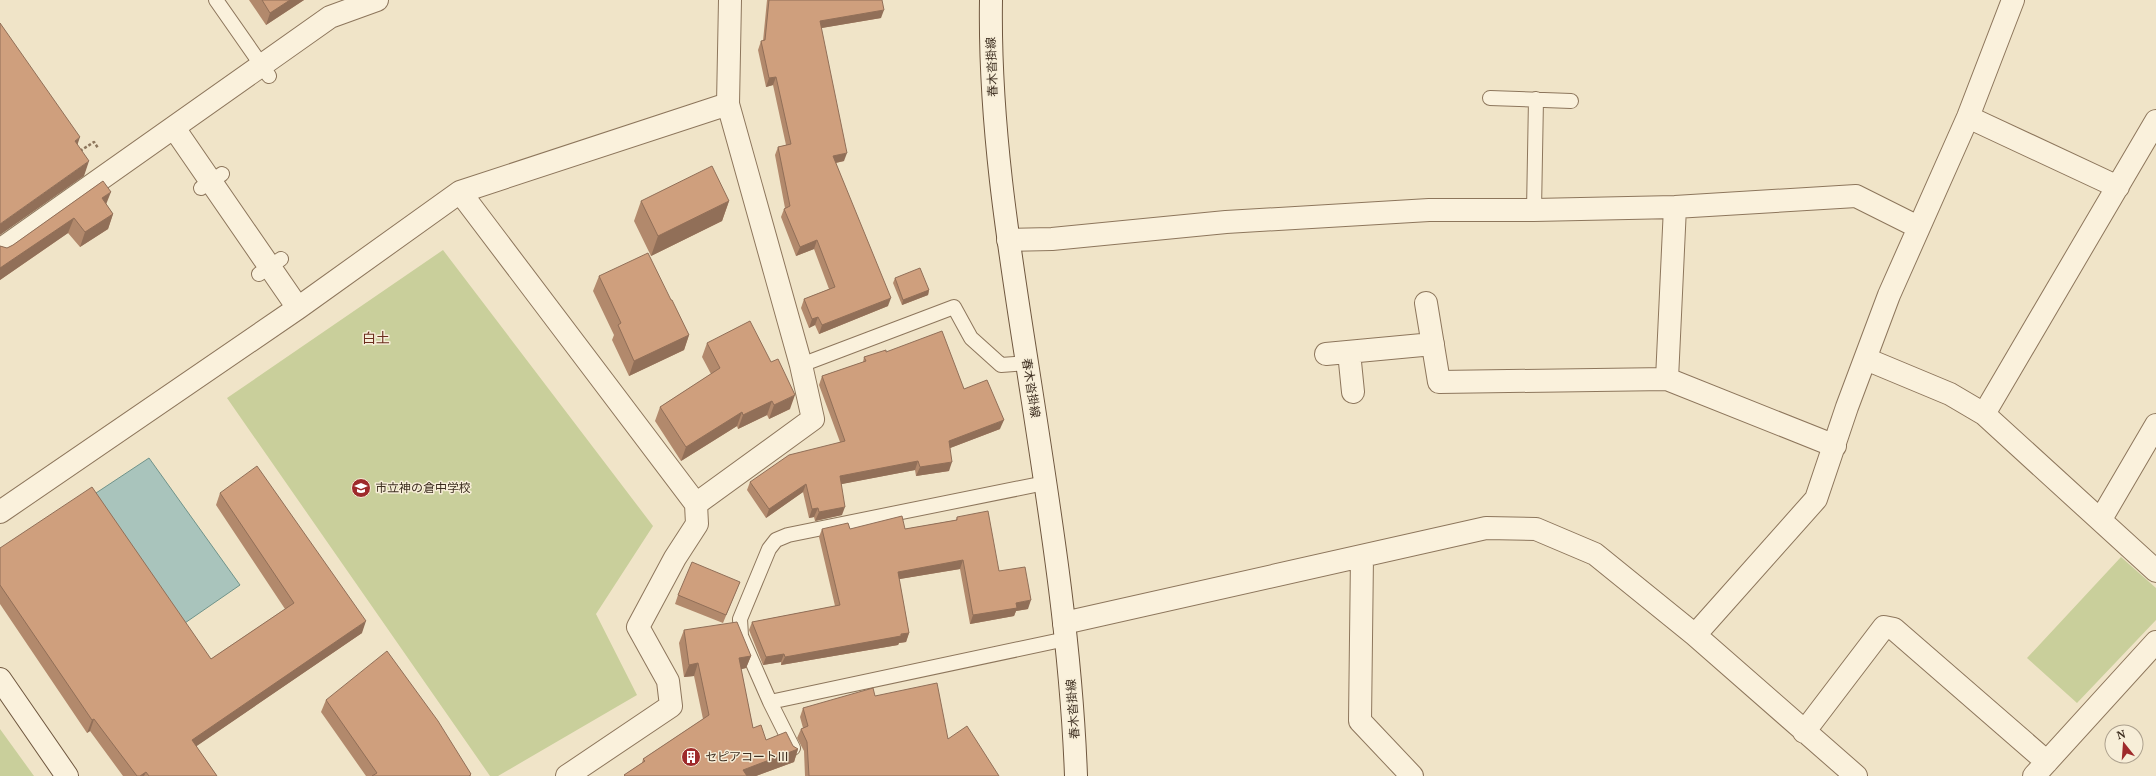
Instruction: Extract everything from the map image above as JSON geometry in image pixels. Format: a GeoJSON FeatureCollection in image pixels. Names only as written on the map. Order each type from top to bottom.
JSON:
{"type":"FeatureCollection","features":[{"type":"Feature","properties":{"kind":"street"},"geometry":{"type":"LineString","coordinates":[[0,250],[174,128],[265,71],[330,17],[377,0]]}},
{"type":"Feature","properties":{"kind":"street"},"geometry":{"type":"LineString","coordinates":[[696,504],[813,419],[801,365],[728,104],[730,0]]}},
{"type":"Feature","properties":{"kind":"street","name":"春木沓掛線"},"geometry":{"type":"LineString","coordinates":[[991,0],[992,74],[996,137],[1008,240],[1045,483],[1065,631],[1074,709],[1076,776]]}},
{"type":"Feature","properties":{"kind":"street"},"geometry":{"type":"LineString","coordinates":[[1695,635],[1816,499],[1847,407],[1889,295],[1968,117],[2013,0]]}},
{"type":"Feature","properties":{"kind":"street"},"geometry":{"type":"LineString","coordinates":[[0,512],[298,308],[460,192],[728,104]]}},
{"type":"Feature","properties":{"kind":"street"},"geometry":{"type":"LineString","coordinates":[[1968,117],[2118,187]]}},
{"type":"Feature","properties":{"kind":"street"},"geometry":{"type":"LineString","coordinates":[[1984,414],[2156,121]]}},
{"type":"Feature","properties":{"kind":"street"},"geometry":{"type":"LineString","coordinates":[[174,128],[212,181],[298,308]]}},
{"type":"Feature","properties":{"kind":"street"},"geometry":{"type":"LineString","coordinates":[[460,192],[696,504],[697,524],[675,558],[638,627],[668,681],[671,706],[577,773]]}},
{"type":"Feature","properties":{"kind":"street"},"geometry":{"type":"LineString","coordinates":[[1008,240],[1052,239],[1226,222],[1429,210],[1534,210],[1675,206],[1856,196],[1918,227]]}},
{"type":"Feature","properties":{"kind":"street"},"geometry":{"type":"LineString","coordinates":[[1667,379],[1675,206]]}},
{"type":"Feature","properties":{"kind":"street"},"geometry":{"type":"LineString","coordinates":[[1426,303],[1439,382],[1667,379],[1835,446]]}},
{"type":"Feature","properties":{"kind":"street"},"geometry":{"type":"LineString","coordinates":[[1326,354],[1433,344]]}},
{"type":"Feature","properties":{"kind":"street"},"geometry":{"type":"LineString","coordinates":[[1349,352],[1353,392]]}},
{"type":"Feature","properties":{"kind":"street"},"geometry":{"type":"LineString","coordinates":[[1866,359],[1950,394],[1984,414],[2101,519],[2156,571]]}},
{"type":"Feature","properties":{"kind":"street"},"geometry":{"type":"LineString","coordinates":[[2101,519],[2156,425]]}},
{"type":"Feature","properties":{"kind":"street"},"geometry":{"type":"LineString","coordinates":[[1065,631],[1362,556],[1486,528],[1536,529],[1595,554],[1695,635],[1856,776]]}},
{"type":"Feature","properties":{"kind":"street"},"geometry":{"type":"LineString","coordinates":[[1362,556],[1360,721],[1412,776]]}},
{"type":"Feature","properties":{"kind":"street"},"geometry":{"type":"LineString","coordinates":[[1804,732],[1884,627],[1894,629],[2040,769],[2156,642]]}},
{"type":"Feature","properties":{"kind":"street"},"geometry":{"type":"LineString","coordinates":[[0,679],[67,776]]}},
{"type":"Feature","properties":{"kind":"lane"},"geometry":{"type":"LineString","coordinates":[[216,0],[265,71]]}},
{"type":"Feature","properties":{"kind":"lane"},"geometry":{"type":"LineString","coordinates":[[1490,98],[1571,101]]}},
{"type":"Feature","properties":{"kind":"lane"},"geometry":{"type":"LineString","coordinates":[[1534,210],[1536,99]]}},
{"type":"Feature","properties":{"kind":"lane"},"geometry":{"type":"LineString","coordinates":[[801,365],[954,307],[971,338],[1001,365],[1027,363]]}},
{"type":"Feature","properties":{"kind":"lane"},"geometry":{"type":"LineString","coordinates":[[796,754],[770,702],[741,636],[740,619],[769,549],[776,540],[788,535],[1045,483]]}},
{"type":"Feature","properties":{"kind":"lane"},"geometry":{"type":"LineString","coordinates":[[770,702],[1065,631]]}},
{"type":"Feature","properties":{"kind":"green space"},"geometry":{"type":"Polygon","coordinates":[[[443,250],[653,526],[596,614],[637,695],[498,776],[490,776],[227,398],[443,250]]]}},
{"type":"Feature","properties":{"kind":"green space"},"geometry":{"type":"Polygon","coordinates":[[[2121,557],[2156,588],[2156,620],[2077,703],[2027,658],[2121,557]]]}},
{"type":"Feature","properties":{"kind":"green space"},"geometry":{"type":"Polygon","coordinates":[[[0,729],[34,776],[0,776],[0,729]]]}},
{"type":"Feature","properties":{"kind":"water"},"geometry":{"type":"Polygon","coordinates":[[[149,458],[240,585],[182,625],[93,495],[149,458]]]}},
{"type":"Feature","properties":{"kind":"building"},"geometry":{"type":"Polygon","coordinates":[[[262,0],[290,0],[270,13],[262,0]]]}},
{"type":"Feature","properties":{"kind":"building"},"geometry":{"type":"Polygon","coordinates":[[[769,0],[882,0],[884,10],[820,21],[847,153],[833,156],[891,298],[822,325],[818,317],[812,319],[804,299],[835,287],[817,240],[800,247],[784,209],[790,206],[778,147],[791,144],[776,77],[769,78],[761,41],[765,40],[769,0]]]}},
{"type":"Feature","properties":{"kind":"building"},"geometry":{"type":"Polygon","coordinates":[[[0,23],[80,137],[75,141],[89,161],[0,224],[0,23]]]}},
{"type":"Feature","properties":{"kind":"building"},"geometry":{"type":"Polygon","coordinates":[[[712,166],[729,201],[658,236],[641,201],[712,166]]]}},
{"type":"Feature","properties":{"kind":"building"},"geometry":{"type":"Polygon","coordinates":[[[103,181],[111,192],[102,198],[113,214],[85,232],[74,218],[0,268],[0,246],[7,248],[13,245],[103,181]]]}},
{"type":"Feature","properties":{"kind":"building"},"geometry":{"type":"Polygon","coordinates":[[[648,253],[689,335],[634,361],[618,325],[621,323],[599,276],[648,253]]]}},
{"type":"Feature","properties":{"kind":"building"},"geometry":{"type":"Polygon","coordinates":[[[920,268],[929,290],[903,300],[895,278],[920,268]]]}},
{"type":"Feature","properties":{"kind":"building"},"geometry":{"type":"Polygon","coordinates":[[[750,321],[771,362],[778,359],[795,395],[774,405],[772,401],[743,415],[742,412],[686,447],[660,407],[720,368],[707,343],[750,321]]]}},
{"type":"Feature","properties":{"kind":"building"},"geometry":{"type":"Polygon","coordinates":[[[942,331],[964,389],[987,380],[1004,420],[949,441],[952,462],[920,467],[918,461],[840,476],[845,507],[819,512],[818,508],[812,509],[806,484],[769,509],[750,482],[789,455],[845,441],[822,376],[866,361],[864,357],[886,350],[886,352],[942,331]]]}},
{"type":"Feature","properties":{"kind":"building"},"geometry":{"type":"Polygon","coordinates":[[[257,466],[366,621],[192,740],[217,776],[149,776],[146,772],[140,776],[137,776],[94,719],[92,720],[0,585],[0,548],[92,487],[211,659],[294,603],[220,493],[257,466]]]}},
{"type":"Feature","properties":{"kind":"building"},"geometry":{"type":"Polygon","coordinates":[[[988,511],[999,571],[1025,567],[1031,600],[1016,603],[1017,608],[973,615],[963,560],[898,572],[909,633],[901,634],[901,636],[785,657],[784,654],[766,657],[752,622],[840,605],[822,529],[848,523],[850,529],[902,516],[905,529],[957,520],[957,517],[988,511]]]}},
{"type":"Feature","properties":{"kind":"building"},"geometry":{"type":"Polygon","coordinates":[[[692,562],[740,582],[726,615],[678,595],[692,562]]]}},
{"type":"Feature","properties":{"kind":"building"},"geometry":{"type":"Polygon","coordinates":[[[737,622],[751,656],[739,658],[753,728],[761,725],[766,740],[786,732],[793,746],[798,749],[743,770],[747,776],[625,776],[624,775],[645,761],[643,759],[709,715],[698,663],[689,665],[684,630],[737,622]]]}},
{"type":"Feature","properties":{"kind":"building"},"geometry":{"type":"Polygon","coordinates":[[[387,651],[438,721],[471,774],[469,776],[372,776],[377,773],[326,700],[387,651]]]}},
{"type":"Feature","properties":{"kind":"building"},"geometry":{"type":"Polygon","coordinates":[[[937,683],[948,739],[967,726],[999,776],[809,776],[807,742],[801,729],[808,726],[803,708],[873,688],[875,696],[937,683]]]}},
{"type":"Feature","properties":{"kind":"place","name":"市立神の倉中学校"},"geometry":{"type":"Point","coordinates":[361,488]}},
{"type":"Feature","properties":{"kind":"place","name":"セピアコートⅢ"},"geometry":{"type":"Point","coordinates":[691,757]}},
{"type":"Feature","properties":{"kind":"district","name":"白土"},"geometry":{"type":"Point","coordinates":[376,338]}}]}
